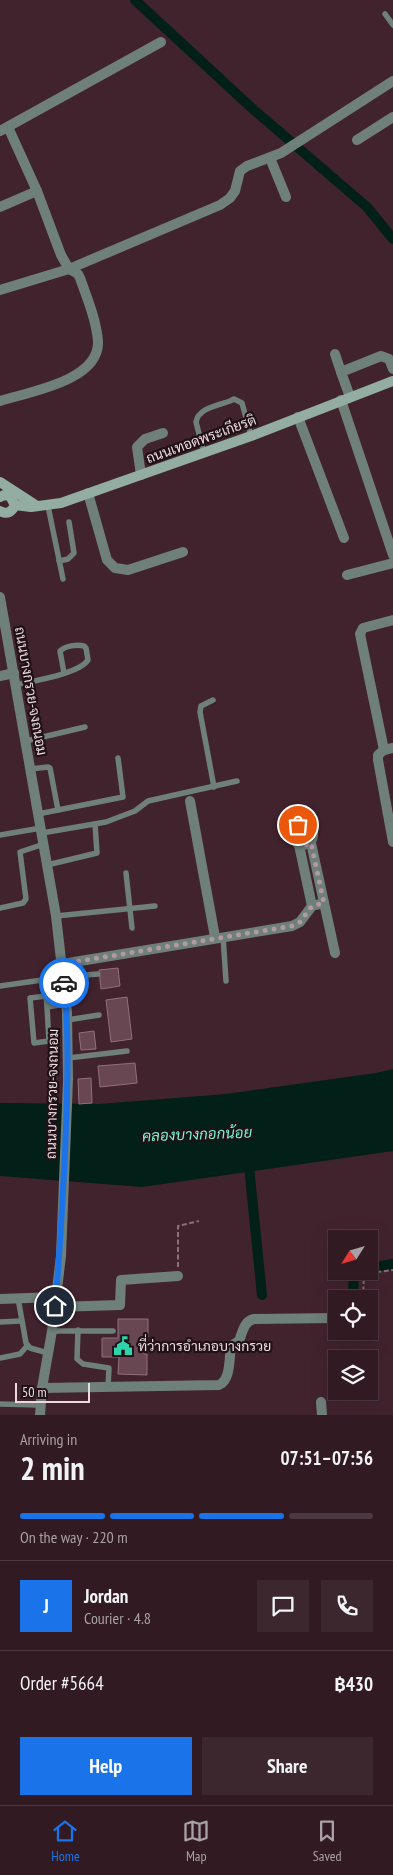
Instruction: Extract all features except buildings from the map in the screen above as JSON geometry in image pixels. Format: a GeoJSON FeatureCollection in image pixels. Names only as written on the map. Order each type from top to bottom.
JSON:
{"type":"FeatureCollection","features":[{"type":"Feature","properties":{"kind":"main road","name":"ถนนเทอดพระเกียรติ"},"geometry":{"type":"LineString","coordinates":[[15,505],[48,506],[61,503],[251,436],[393,381]]}},
{"type":"Feature","properties":{"kind":"main road"},"geometry":{"type":"LineString","coordinates":[[0,482],[37,506]]}},
{"type":"Feature","properties":{"kind":"main road"},"geometry":{"type":"LineString","coordinates":[[0,511],[8,513],[12,511],[15,505],[10,496],[1,495]]}},
{"type":"Feature","properties":{"kind":"street"},"geometry":{"type":"LineString","coordinates":[[0,401],[66,381],[78,375],[94,357],[98,343],[92,313],[80,278],[78,274],[69,269],[61,255],[37,191],[4,129],[161,42]]}},
{"type":"Feature","properties":{"kind":"street"},"geometry":{"type":"LineString","coordinates":[[0,290],[69,269],[220,205],[230,198],[235,191],[240,171],[247,166],[270,158],[295,144],[393,81]]}},
{"type":"Feature","properties":{"kind":"street"},"geometry":{"type":"LineString","coordinates":[[357,140],[393,117]]}},
{"type":"Feature","properties":{"kind":"street"},"geometry":{"type":"LineString","coordinates":[[270,158],[286,197]]}},
{"type":"Feature","properties":{"kind":"street"},"geometry":{"type":"LineString","coordinates":[[0,207],[37,191]]}},
{"type":"Feature","properties":{"kind":"street"},"geometry":{"type":"LineString","coordinates":[[335,354],[341,372],[346,399],[393,555]]}},
{"type":"Feature","properties":{"kind":"street"},"geometry":{"type":"LineString","coordinates":[[341,372],[381,356],[389,359],[393,369]]}},
{"type":"Feature","properties":{"kind":"street"},"geometry":{"type":"LineString","coordinates":[[298,417],[344,538]]}},
{"type":"Feature","properties":{"kind":"street"},"geometry":{"type":"LineString","coordinates":[[141,475],[137,447],[145,439],[163,433]]}},
{"type":"Feature","properties":{"kind":"street"},"geometry":{"type":"LineString","coordinates":[[88,493],[107,560],[115,568],[128,570],[184,552]]}},
{"type":"Feature","properties":{"kind":"street"},"geometry":{"type":"LineString","coordinates":[[346,575],[393,563]]}},
{"type":"Feature","properties":{"kind":"street","name":"ถนนบางกรวย-จงถนอม"},"geometry":{"type":"LineString","coordinates":[[0,597],[56,916],[67,1020],[68,1079],[61,1256],[40,1410]]}},
{"type":"Feature","properties":{"kind":"street"},"geometry":{"type":"LineString","coordinates":[[393,620],[367,626],[363,628],[360,634],[388,749],[378,755],[378,760],[393,842]]}},
{"type":"Feature","properties":{"kind":"street"},"geometry":{"type":"LineString","coordinates":[[0,676],[14,673]]}},
{"type":"Feature","properties":{"kind":"street"},"geometry":{"type":"LineString","coordinates":[[190,802],[219,937]]}},
{"type":"Feature","properties":{"kind":"street"},"geometry":{"type":"LineString","coordinates":[[298,825],[310,826],[314,837],[311,843],[305,846],[299,845],[294,841],[292,836],[298,825]]}},
{"type":"Feature","properties":{"kind":"street"},"geometry":{"type":"LineString","coordinates":[[311,843],[335,953]]}},
{"type":"Feature","properties":{"kind":"street"},"geometry":{"type":"LineString","coordinates":[[299,845],[312,906]]}},
{"type":"Feature","properties":{"kind":"street"},"geometry":{"type":"LineString","coordinates":[[62,964],[292,926],[300,922],[312,906],[324,903]]}},
{"type":"Feature","properties":{"kind":"street"},"geometry":{"type":"LineString","coordinates":[[0,1299],[18,1298],[120,1305],[121,1280],[178,1276]]}},
{"type":"Feature","properties":{"kind":"street"},"geometry":{"type":"LineString","coordinates":[[42,1388],[224,1383],[227,1378],[231,1346],[239,1341],[248,1320],[328,1318]]}},
{"type":"Feature","properties":{"kind":"street"},"geometry":{"type":"LineString","coordinates":[[321,1402],[322,1415]]}},
{"type":"Feature","properties":{"kind":"lane"},"geometry":{"type":"LineString","coordinates":[[385,14],[393,25]]}},
{"type":"Feature","properties":{"kind":"lane"},"geometry":{"type":"LineString","coordinates":[[204,453],[196,422],[197,417],[202,412],[234,399],[242,403],[251,436]]}},
{"type":"Feature","properties":{"kind":"lane"},"geometry":{"type":"LineString","coordinates":[[48,506],[63,579]]}},
{"type":"Feature","properties":{"kind":"lane"},"geometry":{"type":"LineString","coordinates":[[59,561],[68,559],[74,553],[69,522]]}},
{"type":"Feature","properties":{"kind":"lane"},"geometry":{"type":"LineString","coordinates":[[16,685],[64,673],[86,664],[88,660],[84,646],[72,646],[60,650],[64,673]]}},
{"type":"Feature","properties":{"kind":"lane"},"geometry":{"type":"LineString","coordinates":[[213,700],[201,706],[200,712],[214,786]]}},
{"type":"Feature","properties":{"kind":"lane"},"geometry":{"type":"LineString","coordinates":[[26,741],[85,726]]}},
{"type":"Feature","properties":{"kind":"lane"},"geometry":{"type":"LineString","coordinates":[[38,814],[123,797],[118,758]]}},
{"type":"Feature","properties":{"kind":"lane"},"geometry":{"type":"LineString","coordinates":[[30,769],[50,768],[58,810]]}},
{"type":"Feature","properties":{"kind":"lane"},"geometry":{"type":"LineString","coordinates":[[0,835],[106,822],[135,811],[148,801],[238,781]]}},
{"type":"Feature","properties":{"kind":"lane"},"geometry":{"type":"LineString","coordinates":[[47,865],[97,853],[96,824]]}},
{"type":"Feature","properties":{"kind":"lane"},"geometry":{"type":"LineString","coordinates":[[0,908],[23,903],[26,898],[20,852],[44,844]]}},
{"type":"Feature","properties":{"kind":"lane"},"geometry":{"type":"LineString","coordinates":[[126,874],[132,928]]}},
{"type":"Feature","properties":{"kind":"lane"},"geometry":{"type":"LineString","coordinates":[[56,916],[155,906]]}},
{"type":"Feature","properties":{"kind":"lane"},"geometry":{"type":"LineString","coordinates":[[219,937],[226,981]]}},
{"type":"Feature","properties":{"kind":"lane"},"geometry":{"type":"LineString","coordinates":[[0,986],[63,976],[98,974]]}},
{"type":"Feature","properties":{"kind":"lane"},"geometry":{"type":"LineString","coordinates":[[46,996],[47,1007],[49,1041],[34,1043],[30,998],[46,996]]}},
{"type":"Feature","properties":{"kind":"lane"},"geometry":{"type":"LineString","coordinates":[[47,1007],[66,1004]]}},
{"type":"Feature","properties":{"kind":"lane"},"geometry":{"type":"LineString","coordinates":[[67,1020],[100,1015]]}},
{"type":"Feature","properties":{"kind":"lane"},"geometry":{"type":"LineString","coordinates":[[68,1058],[128,1051]]}},
{"type":"Feature","properties":{"kind":"lane"},"geometry":{"type":"LineString","coordinates":[[18,1298],[27,1346]]}},
{"type":"Feature","properties":{"kind":"lane"},"geometry":{"type":"LineString","coordinates":[[0,1322],[21,1321]]}},
{"type":"Feature","properties":{"kind":"lane"},"geometry":{"type":"LineString","coordinates":[[78,1330],[77,1359],[83,1364],[109,1368],[108,1387]]}},
{"type":"Feature","properties":{"kind":"lane"},"geometry":{"type":"LineString","coordinates":[[52,1331],[113,1331]]}},
{"type":"Feature","properties":{"kind":"lane"},"geometry":{"type":"LineString","coordinates":[[27,1346],[48,1352]]}},
{"type":"Feature","properties":{"kind":"lane"},"geometry":{"type":"LineString","coordinates":[[0,1358],[20,1354],[27,1346]]}},
{"type":"Feature","properties":{"kind":"lane"},"geometry":{"type":"LineString","coordinates":[[0,1404],[40,1410]]}},
{"type":"Feature","properties":{"kind":"path"},"geometry":{"type":"LineString","coordinates":[[178,1276],[178,1226],[199,1221]]}},
{"type":"Feature","properties":{"kind":"path"},"geometry":{"type":"LineString","coordinates":[[363,1290],[364,1274],[393,1270]]}},
{"type":"Feature","properties":{"kind":"water","name":"คลองบางกอกน้อย"},"geometry":{"type":"Polygon","coordinates":[[[393,1069],[393,1151],[142,1187],[0,1176],[0,1103],[99,1104],[226,1094],[393,1069]]]}},
{"type":"Feature","properties":{"kind":"waterway"},"geometry":{"type":"LineString","coordinates":[[135,0],[254,110],[367,207],[393,239]]}},
{"type":"Feature","properties":{"kind":"waterway"},"geometry":{"type":"LineString","coordinates":[[248,1157],[262,1295]]}},
{"type":"Feature","properties":{"kind":"waterway"},"geometry":{"type":"LineString","coordinates":[[378,1266],[393,1264]]}},
{"type":"Feature","properties":{"kind":"waterway"},"geometry":{"type":"LineString","coordinates":[[353,1290],[354,1280]]}},
{"type":"Feature","properties":{"kind":"way so far"},"geometry":{"type":"LineString","coordinates":[[64,983],[62,964],[292,926],[300,922],[312,906],[324,903],[311,843],[305,846],[299,845],[292,836],[298,825]]}},
{"type":"Feature","properties":{"kind":"place","name":"ที่ว่าการอำเภอบางกรวย"},"geometry":{"type":"Point","coordinates":[123,1346]}},
{"type":"Feature","properties":{"kind":"route"},"geometry":{"type":"LineString","coordinates":[[55,1306],[61,1256],[68,1079],[67,1012],[64,983]]}}]}
